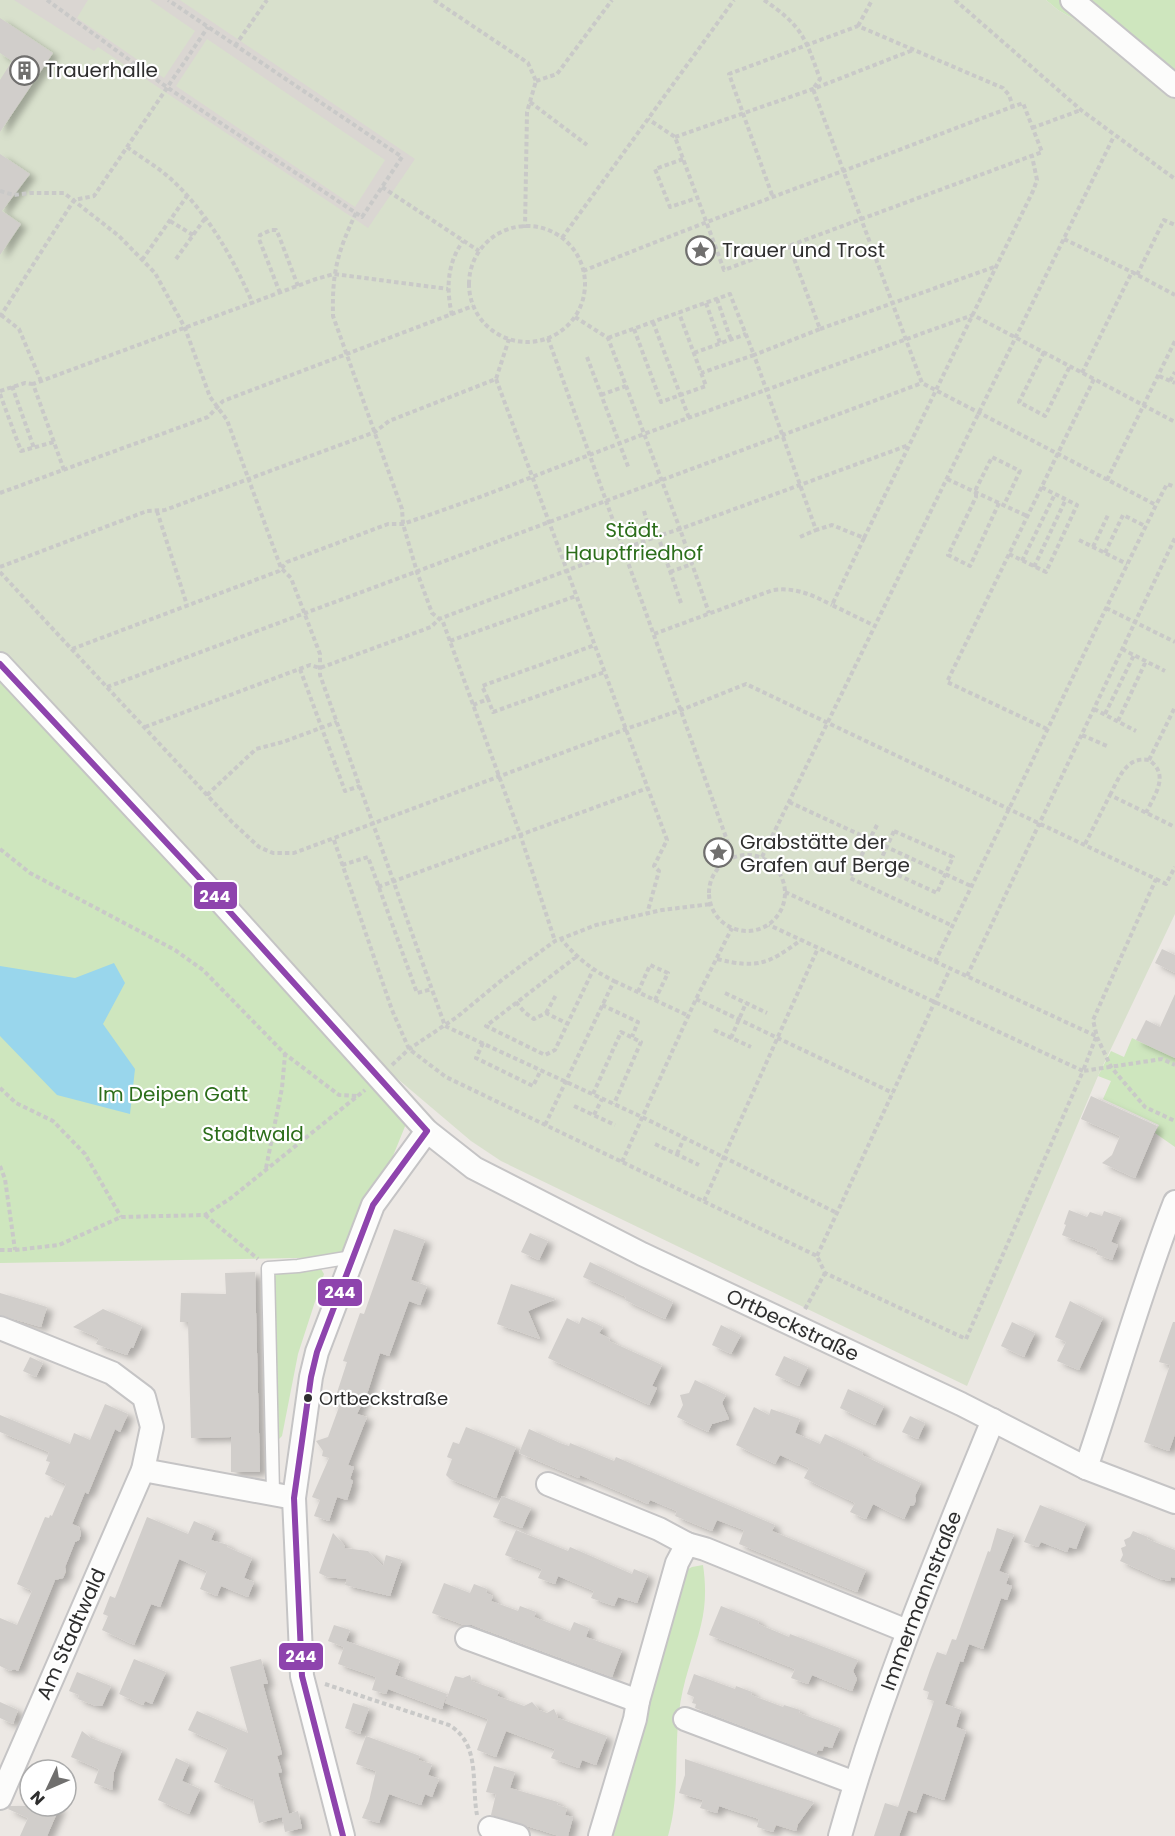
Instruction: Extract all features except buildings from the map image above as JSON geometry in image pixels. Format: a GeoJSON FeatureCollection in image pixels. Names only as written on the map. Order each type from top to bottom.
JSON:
{"type":"FeatureCollection","features":[{"type":"Feature","properties":{"kind":"street"},"geometry":{"type":"LineString","coordinates":[[1072,0],[1175,86]]}},
{"type":"Feature","properties":{"kind":"street","name":"Ortbeckstraße"},"geometry":{"type":"LineString","coordinates":[[0,664],[204,882],[427,1131],[474,1168],[554,1210],[993,1420],[1086,1468],[1175,1502]]}},
{"type":"Feature","properties":{"kind":"street"},"geometry":{"type":"LineString","coordinates":[[343,1836],[302,1676],[284,1496],[317,1352],[352,1257],[373,1205],[427,1131]]}},
{"type":"Feature","properties":{"kind":"street"},"geometry":{"type":"LineString","coordinates":[[1086,1468],[1116,1381],[1158,1244],[1175,1202]]}},
{"type":"Feature","properties":{"kind":"street","name":"Am Stadtwald"},"geometry":{"type":"LineString","coordinates":[[0,1328],[112,1373],[144,1397],[152,1427],[143,1470],[0,1798]]}},
{"type":"Feature","properties":{"kind":"street","name":"Immermannstraße"},"geometry":{"type":"LineString","coordinates":[[840,1836],[855,1783],[907,1631],[993,1420]]}},
{"type":"Feature","properties":{"kind":"street"},"geometry":{"type":"LineString","coordinates":[[143,1470],[284,1496]]}},
{"type":"Feature","properties":{"kind":"street"},"geometry":{"type":"LineString","coordinates":[[548,1484],[659,1529],[687,1544],[907,1631]]}},
{"type":"Feature","properties":{"kind":"street"},"geometry":{"type":"LineString","coordinates":[[600,1836],[635,1719],[677,1563],[687,1544]]}},
{"type":"Feature","properties":{"kind":"street"},"geometry":{"type":"LineString","coordinates":[[467,1638],[638,1701]]}},
{"type":"Feature","properties":{"kind":"street"},"geometry":{"type":"LineString","coordinates":[[685,1719],[855,1783]]}},
{"type":"Feature","properties":{"kind":"street"},"geometry":{"type":"LineString","coordinates":[[490,1828],[518,1836]]}},
{"type":"Feature","properties":{"kind":"lane"},"geometry":{"type":"LineString","coordinates":[[284,1496],[268,1268],[298,1266],[352,1257]]}},
{"type":"Feature","properties":{"kind":"path"},"geometry":{"type":"LineString","coordinates":[[47,0],[168,88],[362,217],[402,157],[168,0]]}},
{"type":"Feature","properties":{"kind":"path"},"geometry":{"type":"LineString","coordinates":[[236,46],[267,0]]}},
{"type":"Feature","properties":{"kind":"path"},"geometry":{"type":"LineString","coordinates":[[434,0],[442,2],[528,63],[536,81],[527,112],[525,228]]}},
{"type":"Feature","properties":{"kind":"path"},"geometry":{"type":"LineString","coordinates":[[562,238],[734,0]]}},
{"type":"Feature","properties":{"kind":"path"},"geometry":{"type":"LineString","coordinates":[[764,0],[782,12],[800,30],[808,44],[820,79],[813,89]]}},
{"type":"Feature","properties":{"kind":"path"},"geometry":{"type":"LineString","coordinates":[[858,26],[872,0]]}},
{"type":"Feature","properties":{"kind":"path"},"geometry":{"type":"LineString","coordinates":[[955,0],[1081,110],[1175,179]]}},
{"type":"Feature","properties":{"kind":"path"},"geometry":{"type":"LineString","coordinates":[[536,81],[557,74],[610,1]]}},
{"type":"Feature","properties":{"kind":"path"},"geometry":{"type":"LineString","coordinates":[[772,196],[729,74],[808,44],[858,26],[1003,88],[1009,95],[1013,106]]}},
{"type":"Feature","properties":{"kind":"path"},"geometry":{"type":"LineString","coordinates":[[41,381],[19,329],[1,316],[74,200],[94,196],[208,27]]}},
{"type":"Feature","properties":{"kind":"path"},"geometry":{"type":"LineString","coordinates":[[675,137],[813,89],[915,49]]}},
{"type":"Feature","properties":{"kind":"path"},"geometry":{"type":"LineString","coordinates":[[813,89],[922,383],[935,392],[1156,505]]}},
{"type":"Feature","properties":{"kind":"path"},"geometry":{"type":"LineString","coordinates":[[530,102],[587,145]]}},
{"type":"Feature","properties":{"kind":"path"},"geometry":{"type":"LineString","coordinates":[[583,271],[706,221],[1023,103],[1042,152],[724,270],[706,221],[697,198],[675,137],[648,119]]}},
{"type":"Feature","properties":{"kind":"path"},"geometry":{"type":"LineString","coordinates":[[1032,128],[1081,110]]}},
{"type":"Feature","properties":{"kind":"path"},"geometry":{"type":"LineString","coordinates":[[762,857],[1114,136]]}},
{"type":"Feature","properties":{"kind":"path"},"geometry":{"type":"LineString","coordinates":[[127,147],[171,179],[206,218],[237,266],[253,304]]}},
{"type":"Feature","properties":{"kind":"path"},"geometry":{"type":"LineString","coordinates":[[832,605],[1033,191],[1037,180],[1032,156]]}},
{"type":"Feature","properties":{"kind":"path"},"geometry":{"type":"LineString","coordinates":[[683,159],[655,169],[670,207],[697,198]]}},
{"type":"Feature","properties":{"kind":"path"},"geometry":{"type":"LineString","coordinates":[[382,187],[479,251]]}},
{"type":"Feature","properties":{"kind":"path"},"geometry":{"type":"LineString","coordinates":[[0,191],[14,195],[64,194],[74,200],[119,236],[155,273],[185,328],[210,397],[226,420],[281,568],[291,578],[320,654],[320,675],[445,1026],[614,1104],[837,1213]]}},
{"type":"Feature","properties":{"kind":"path"},"geometry":{"type":"LineString","coordinates":[[142,260],[187,196]]}},
{"type":"Feature","properties":{"kind":"path"},"geometry":{"type":"LineString","coordinates":[[356,213],[341,244],[334,274],[333,316],[402,509],[403,524],[417,572],[432,613],[443,622],[521,836],[555,941]]}},
{"type":"Feature","properties":{"kind":"path"},"geometry":{"type":"LineString","coordinates":[[176,259],[206,218]]}},
{"type":"Feature","properties":{"kind":"path"},"geometry":{"type":"LineString","coordinates":[[1082,373],[1164,220],[1175,225]]}},
{"type":"Feature","properties":{"kind":"path"},"geometry":{"type":"LineString","coordinates":[[170,221],[193,235]]}},
{"type":"Feature","properties":{"kind":"path"},"geometry":{"type":"LineString","coordinates":[[533,226],[543,228],[562,238],[574,251],[583,271],[584,292],[575,317],[564,329],[548,338],[525,342],[509,339],[490,330],[473,306],[469,289],[469,274],[479,251],[488,240],[511,228],[525,228],[533,226]]}},
{"type":"Feature","properties":{"kind":"path"},"geometry":{"type":"LineString","coordinates":[[280,293],[259,239],[260,234],[276,230],[298,286]]}},
{"type":"Feature","properties":{"kind":"path"},"geometry":{"type":"LineString","coordinates":[[1064,239],[1175,295]]}},
{"type":"Feature","properties":{"kind":"path"},"geometry":{"type":"LineString","coordinates":[[452,315],[448,288],[450,265],[463,241]]}},
{"type":"Feature","properties":{"kind":"path"},"geometry":{"type":"LineString","coordinates":[[789,245],[820,329]]}},
{"type":"Feature","properties":{"kind":"path"},"geometry":{"type":"LineString","coordinates":[[701,374],[892,302],[997,266]]}},
{"type":"Feature","properties":{"kind":"path"},"geometry":{"type":"LineString","coordinates":[[54,442],[21,451],[0,393],[12,386],[33,384],[334,274],[448,288]]}},
{"type":"Feature","properties":{"kind":"path"},"geometry":{"type":"LineString","coordinates":[[608,339],[730,294],[816,530]]}},
{"type":"Feature","properties":{"kind":"path"},"geometry":{"type":"LineString","coordinates":[[717,299],[730,340]]}},
{"type":"Feature","properties":{"kind":"path"},"geometry":{"type":"LineString","coordinates":[[706,303],[720,344]]}},
{"type":"Feature","properties":{"kind":"path"},"geometry":{"type":"LineString","coordinates":[[0,493],[207,417],[223,401],[473,306]]}},
{"type":"Feature","properties":{"kind":"path"},"geometry":{"type":"LineString","coordinates":[[634,329],[661,402],[706,386],[679,313]]}},
{"type":"Feature","properties":{"kind":"path"},"geometry":{"type":"LineString","coordinates":[[71,650],[279,571],[287,562],[388,525],[403,524],[905,338],[973,315],[1175,422]]}},
{"type":"Feature","properties":{"kind":"path"},"geometry":{"type":"LineString","coordinates":[[575,317],[608,339],[662,480],[709,613]]}},
{"type":"Feature","properties":{"kind":"path"},"geometry":{"type":"LineString","coordinates":[[652,322],[689,418]]}},
{"type":"Feature","properties":{"kind":"path"},"geometry":{"type":"LineString","coordinates":[[694,353],[746,334]]}},
{"type":"Feature","properties":{"kind":"path"},"geometry":{"type":"LineString","coordinates":[[548,338],[733,857]]}},
{"type":"Feature","properties":{"kind":"path"},"geometry":{"type":"LineString","coordinates":[[509,339],[496,379],[667,840],[654,866],[659,871],[648,914]]}},
{"type":"Feature","properties":{"kind":"path"},"geometry":{"type":"LineString","coordinates":[[1107,480],[1175,341]]}},
{"type":"Feature","properties":{"kind":"path"},"geometry":{"type":"LineString","coordinates":[[1044,352],[1019,402],[1045,416],[1070,366]]}},
{"type":"Feature","properties":{"kind":"path"},"geometry":{"type":"LineString","coordinates":[[587,357],[629,469]]}},
{"type":"Feature","properties":{"kind":"path"},"geometry":{"type":"LineString","coordinates":[[1158,376],[1173,382],[1175,372]]}},
{"type":"Feature","properties":{"kind":"path"},"geometry":{"type":"LineString","coordinates":[[0,567],[147,511],[165,510],[375,432],[389,421],[496,379]]}},
{"type":"Feature","properties":{"kind":"path"},"geometry":{"type":"LineString","coordinates":[[1047,729],[947,682],[1094,380]]}},
{"type":"Feature","properties":{"kind":"path"},"geometry":{"type":"LineString","coordinates":[[107,687],[922,383]]}},
{"type":"Feature","properties":{"kind":"path"},"geometry":{"type":"LineString","coordinates":[[33,384],[64,470]]}},
{"type":"Feature","properties":{"kind":"path"},"geometry":{"type":"LineString","coordinates":[[12,386],[34,448]]}},
{"type":"Feature","properties":{"kind":"path"},"geometry":{"type":"LineString","coordinates":[[602,395],[626,386]]}},
{"type":"Feature","properties":{"kind":"path"},"geometry":{"type":"LineString","coordinates":[[145,728],[310,665],[320,668],[431,627],[439,619],[567,570],[909,445]]}},
{"type":"Feature","properties":{"kind":"path"},"geometry":{"type":"LineString","coordinates":[[992,457],[1020,471],[1001,504],[970,566],[948,555],[992,457]]}},
{"type":"Feature","properties":{"kind":"path"},"geometry":{"type":"LineString","coordinates":[[947,479],[1027,516]]}},
{"type":"Feature","properties":{"kind":"path"},"geometry":{"type":"LineString","coordinates":[[935,962],[1145,526],[1167,484],[1175,487]]}},
{"type":"Feature","properties":{"kind":"path"},"geometry":{"type":"LineString","coordinates":[[1009,554],[1046,572],[1077,505],[1041,487]]}},
{"type":"Feature","properties":{"kind":"path"},"geometry":{"type":"LineString","coordinates":[[1022,561],[1055,494]]}},
{"type":"Feature","properties":{"kind":"path"},"geometry":{"type":"LineString","coordinates":[[1034,567],[1066,499]]}},
{"type":"Feature","properties":{"kind":"path"},"geometry":{"type":"LineString","coordinates":[[157,511],[187,605]]}},
{"type":"Feature","properties":{"kind":"path"},"geometry":{"type":"LineString","coordinates":[[644,511],[652,539]]}},
{"type":"Feature","properties":{"kind":"path"},"geometry":{"type":"LineString","coordinates":[[1093,547],[1108,514]]}},
{"type":"Feature","properties":{"kind":"path"},"geometry":{"type":"LineString","coordinates":[[1105,553],[1123,515],[1145,526]]}},
{"type":"Feature","properties":{"kind":"path"},"geometry":{"type":"LineString","coordinates":[[800,537],[832,525],[864,538]]}},
{"type":"Feature","properties":{"kind":"path"},"geometry":{"type":"LineString","coordinates":[[658,536],[681,603]]}},
{"type":"Feature","properties":{"kind":"path"},"geometry":{"type":"LineString","coordinates":[[967,976],[1175,538]]}},
{"type":"Feature","properties":{"kind":"path"},"geometry":{"type":"LineString","coordinates":[[1079,540],[1127,564]]}},
{"type":"Feature","properties":{"kind":"path"},"geometry":{"type":"LineString","coordinates":[[670,572],[692,564]]}},
{"type":"Feature","properties":{"kind":"path"},"geometry":{"type":"LineString","coordinates":[[0,572],[207,795],[259,847],[273,853],[294,853],[333,840],[746,684],[1166,884],[1175,867]]}},
{"type":"Feature","properties":{"kind":"path"},"geometry":{"type":"LineString","coordinates":[[654,633],[784,588],[801,590],[875,627]]}},
{"type":"Feature","properties":{"kind":"path"},"geometry":{"type":"LineString","coordinates":[[450,641],[576,596]]}},
{"type":"Feature","properties":{"kind":"path"},"geometry":{"type":"LineString","coordinates":[[1106,608],[1175,642]]}},
{"type":"Feature","properties":{"kind":"path"},"geometry":{"type":"LineString","coordinates":[[595,645],[482,686],[493,712],[605,672]]}},
{"type":"Feature","properties":{"kind":"path"},"geometry":{"type":"LineString","coordinates":[[1122,649],[1165,671]]}},
{"type":"Feature","properties":{"kind":"path"},"geometry":{"type":"LineString","coordinates":[[1105,714],[1134,655]]}},
{"type":"Feature","properties":{"kind":"path"},"geometry":{"type":"LineString","coordinates":[[1118,722],[1146,661]]}},
{"type":"Feature","properties":{"kind":"path"},"geometry":{"type":"LineString","coordinates":[[300,669],[345,791],[360,786]]}},
{"type":"Feature","properties":{"kind":"path"},"geometry":{"type":"LineString","coordinates":[[473,705],[488,699]]}},
{"type":"Feature","properties":{"kind":"path"},"geometry":{"type":"LineString","coordinates":[[1149,760],[1175,707]]}},
{"type":"Feature","properties":{"kind":"path"},"geometry":{"type":"LineString","coordinates":[[1094,709],[1136,731]]}},
{"type":"Feature","properties":{"kind":"path"},"geometry":{"type":"LineString","coordinates":[[207,795],[256,749],[283,742],[337,722]]}},
{"type":"Feature","properties":{"kind":"path"},"geometry":{"type":"LineString","coordinates":[[1082,735],[1107,746]]}},
{"type":"Feature","properties":{"kind":"path"},"geometry":{"type":"LineString","coordinates":[[1084,844],[1128,764],[1134,760],[1149,760],[1159,770],[1160,778],[1146,813]]}},
{"type":"Feature","properties":{"kind":"path"},"geometry":{"type":"LineString","coordinates":[[378,886],[648,788]]}},
{"type":"Feature","properties":{"kind":"path"},"geometry":{"type":"LineString","coordinates":[[1110,795],[1175,827]]}},
{"type":"Feature","properties":{"kind":"path"},"geometry":{"type":"LineString","coordinates":[[789,802],[971,886]]}},
{"type":"Feature","properties":{"kind":"path"},"geometry":{"type":"LineString","coordinates":[[877,825],[850,878],[953,926]]}},
{"type":"Feature","properties":{"kind":"path"},"geometry":{"type":"LineString","coordinates":[[894,831],[953,857],[946,875],[937,893],[878,866],[894,831]]}},
{"type":"Feature","properties":{"kind":"path"},"geometry":{"type":"LineString","coordinates":[[333,840],[392,1010],[409,1049],[446,1077],[818,1256],[825,1273],[966,1340],[1097,1036]]}},
{"type":"Feature","properties":{"kind":"path"},"geometry":{"type":"LineString","coordinates":[[0,849],[30,873],[175,950],[203,970],[285,1054],[339,1095],[358,1096],[231,1198],[206,1215],[121,1217],[59,1245],[0,1250]]}},
{"type":"Feature","properties":{"kind":"path"},"geometry":{"type":"LineString","coordinates":[[752,854],[762,857],[778,869],[783,877],[786,892],[783,908],[769,925],[751,931],[732,928],[715,914],[709,888],[713,875],[721,864],[733,857],[752,854]]}},
{"type":"Feature","properties":{"kind":"path"},"geometry":{"type":"LineString","coordinates":[[342,866],[368,857],[417,993],[432,989]]}},
{"type":"Feature","properties":{"kind":"path"},"geometry":{"type":"LineString","coordinates":[[1156,879],[1093,1020],[1097,1036],[1111,1067],[1145,1107],[1175,1120]]}},
{"type":"Feature","properties":{"kind":"path"},"geometry":{"type":"LineString","coordinates":[[786,892],[1097,1036]]}},
{"type":"Feature","properties":{"kind":"path"},"geometry":{"type":"LineString","coordinates":[[409,1049],[445,1026],[555,941],[596,926],[648,914],[711,904]]}},
{"type":"Feature","properties":{"kind":"path"},"geometry":{"type":"LineString","coordinates":[[769,925],[1083,1071],[1162,1059],[1175,1065]]}},
{"type":"Feature","properties":{"kind":"path"},"geometry":{"type":"LineString","coordinates":[[622,1162],[688,1016],[732,928]]}},
{"type":"Feature","properties":{"kind":"path"},"geometry":{"type":"LineString","coordinates":[[561,939],[576,957],[593,970],[688,1016]]}},
{"type":"Feature","properties":{"kind":"path"},"geometry":{"type":"LineString","coordinates":[[717,959],[746,964],[765,963],[801,940]]}},
{"type":"Feature","properties":{"kind":"path"},"geometry":{"type":"LineString","coordinates":[[704,1202],[818,948]]}},
{"type":"Feature","properties":{"kind":"path"},"geometry":{"type":"LineString","coordinates":[[576,957],[486,1026],[544,1055],[555,1050],[593,970]]}},
{"type":"Feature","properties":{"kind":"path"},"geometry":{"type":"LineString","coordinates":[[638,992],[650,965],[668,973],[655,1000]]}},
{"type":"Feature","properties":{"kind":"path"},"geometry":{"type":"LineString","coordinates":[[818,1256],[950,969]]}},
{"type":"Feature","properties":{"kind":"path"},"geometry":{"type":"LineString","coordinates":[[545,1125],[614,981]]}},
{"type":"Feature","properties":{"kind":"path"},"geometry":{"type":"LineString","coordinates":[[725,993],[767,1013]]}},
{"type":"Feature","properties":{"kind":"path"},"geometry":{"type":"LineString","coordinates":[[516,1002],[524,1012],[534,1018],[546,1013],[556,995]]}},
{"type":"Feature","properties":{"kind":"path"},"geometry":{"type":"LineString","coordinates":[[696,999],[893,1092]]}},
{"type":"Feature","properties":{"kind":"path"},"geometry":{"type":"LineString","coordinates":[[731,1038],[746,1003]]}},
{"type":"Feature","properties":{"kind":"path"},"geometry":{"type":"LineString","coordinates":[[603,1005],[638,1022],[632,1037]]}},
{"type":"Feature","properties":{"kind":"path"},"geometry":{"type":"LineString","coordinates":[[546,1013],[568,1024]]}},
{"type":"Feature","properties":{"kind":"path"},"geometry":{"type":"LineString","coordinates":[[714,1029],[751,1047]]}},
{"type":"Feature","properties":{"kind":"path"},"geometry":{"type":"LineString","coordinates":[[593,1095],[621,1032],[642,1042],[614,1104]]}},
{"type":"Feature","properties":{"kind":"path"},"geometry":{"type":"LineString","coordinates":[[483,1043],[476,1058],[533,1086],[541,1070]]}},
{"type":"Feature","properties":{"kind":"path"},"geometry":{"type":"LineString","coordinates":[[266,1168],[282,1088],[285,1054]]}},
{"type":"Feature","properties":{"kind":"path"},"geometry":{"type":"LineString","coordinates":[[0,1088],[16,1103],[53,1121],[85,1154],[121,1217]]}},
{"type":"Feature","properties":{"kind":"path"},"geometry":{"type":"LineString","coordinates":[[594,1115],[602,1099]]}},
{"type":"Feature","properties":{"kind":"path"},"geometry":{"type":"LineString","coordinates":[[574,1106],[615,1125]]}},
{"type":"Feature","properties":{"kind":"path"},"geometry":{"type":"LineString","coordinates":[[677,1154],[684,1138]]}},
{"type":"Feature","properties":{"kind":"path"},"geometry":{"type":"LineString","coordinates":[[655,1144],[699,1165]]}},
{"type":"Feature","properties":{"kind":"path"},"geometry":{"type":"LineString","coordinates":[[0,1166],[5,1179],[15,1250]]}},
{"type":"Feature","properties":{"kind":"path"},"geometry":{"type":"LineString","coordinates":[[206,1215],[268,1268]]}},
{"type":"Feature","properties":{"kind":"path"},"geometry":{"type":"LineString","coordinates":[[795,1327],[825,1273]]}},
{"type":"Feature","properties":{"kind":"path"},"geometry":{"type":"LineString","coordinates":[[302,1676],[458,1730],[471,1750],[476,1814],[483,1824],[490,1828]]}},
{"type":"Feature","properties":{"kind":"green space","name":"Städt. Hauptfriedhof"},"geometry":{"type":"Polygon","coordinates":[[[0,0],[1046,0],[1058,10],[1175,77],[1175,914],[1098,1076],[967,1386],[501,1161],[471,1141],[386,1069],[0,657],[0,0]]]}},
{"type":"Feature","properties":{"kind":"green space"},"geometry":{"type":"Polygon","coordinates":[[[1046,0],[1175,0],[1175,77],[1058,10],[1046,0]]]}},
{"type":"Feature","properties":{"kind":"green space","name":"Stadtwald"},"geometry":{"type":"Polygon","coordinates":[[[0,673],[408,1119],[352,1257],[0,1263],[0,673]]]}},
{"type":"Feature","properties":{"kind":"green space"},"geometry":{"type":"Polygon","coordinates":[[[1132,1038],[1175,1058],[1175,1147],[1155,1133],[1159,1125],[1103,1099],[1111,1081],[1098,1076],[1111,1051],[1124,1057],[1132,1038]]]}},
{"type":"Feature","properties":{"kind":"green space"},"geometry":{"type":"Polygon","coordinates":[[[321,1269],[324,1274],[298,1354],[282,1436],[278,1440],[273,1275],[280,1271],[321,1269]]]}},
{"type":"Feature","properties":{"kind":"green space"},"geometry":{"type":"Polygon","coordinates":[[[703,1565],[704,1610],[681,1702],[674,1805],[668,1836],[611,1836],[686,1570],[703,1565]]]}},
{"type":"Feature","properties":{"kind":"shaded area"},"geometry":{"type":"Polygon","coordinates":[[[14,0],[88,0],[77,18],[164,78],[195,31],[150,0],[180,0],[415,159],[368,228],[98,47],[94,51],[14,0]],[[207,39],[176,86],[355,207],[385,160],[207,39]]]}},
{"type":"Feature","properties":{"kind":"water"},"geometry":{"type":"Polygon","coordinates":[[[114,963],[125,983],[103,1024],[135,1069],[130,1114],[57,1095],[0,1036],[0,966],[75,978],[114,963]]]}},
{"type":"Feature","properties":{"kind":"transit line","name":"244"},"geometry":{"type":"LineString","coordinates":[[0,664],[203,882],[427,1131]]}},
{"type":"Feature","properties":{"kind":"transit line","name":"244"},"geometry":{"type":"LineString","coordinates":[[343,1836],[302,1676],[294,1498],[311,1377],[317,1352],[373,1205],[427,1131]]}},
{"type":"Feature","properties":{"kind":"place","name":"Trauerhalle"},"geometry":{"type":"Point","coordinates":[24,70]}},
{"type":"Feature","properties":{"kind":"place","name":"Trauer und Trost"},"geometry":{"type":"Point","coordinates":[701,250]}},
{"type":"Feature","properties":{"kind":"place","name":"Grabstätte der Grafen auf Berge"},"geometry":{"type":"Point","coordinates":[719,853]}},
{"type":"Feature","properties":{"kind":"place","name":"Ortbeckstraße"},"geometry":{"type":"Point","coordinates":[308,1398]}},
{"type":"Feature","properties":{"kind":"park label","name":"Im Deipen Gatt"},"geometry":{"type":"Point","coordinates":[173,1094]}}]}
